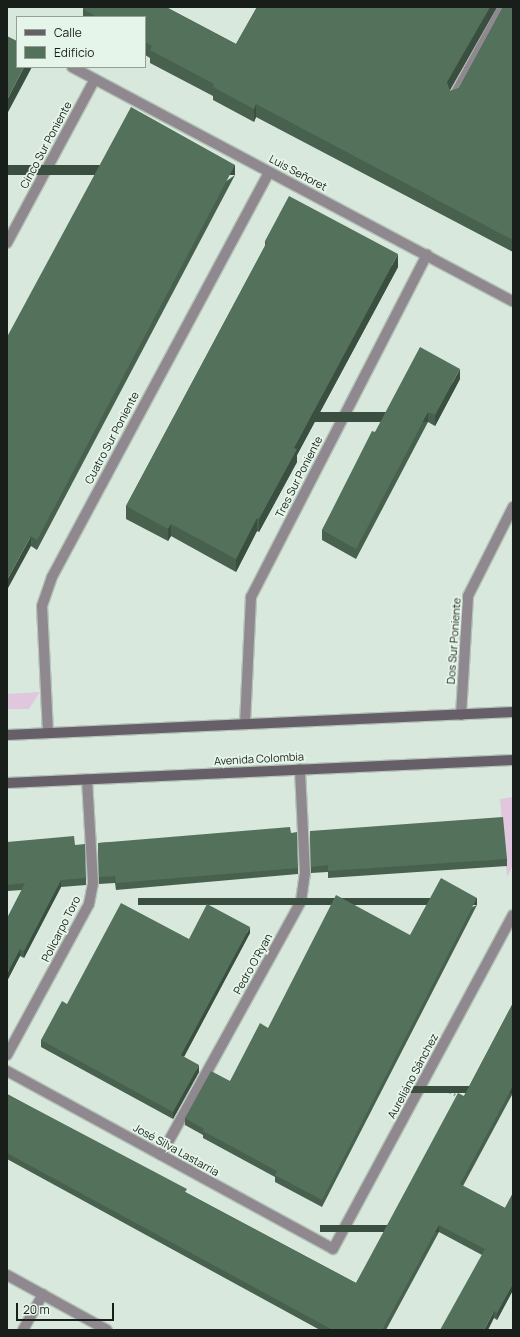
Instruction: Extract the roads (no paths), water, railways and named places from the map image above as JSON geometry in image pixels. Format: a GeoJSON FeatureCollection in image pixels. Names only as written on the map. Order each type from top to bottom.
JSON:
{"type":"FeatureCollection","features":[{"type":"Feature","properties":{"kind":"main road"},"geometry":{"type":"LineString","coordinates":[[7,735],[513,712]]}},
{"type":"Feature","properties":{"kind":"main road","name":"Avenida Colombia"},"geometry":{"type":"LineString","coordinates":[[7,783],[513,760]]}},
{"type":"Feature","properties":{"kind":"street"},"geometry":{"type":"LineString","coordinates":[[453,98],[503,7]]}},
{"type":"Feature","properties":{"kind":"street","name":"Luis Señoret"},"geometry":{"type":"LineString","coordinates":[[74,68],[513,301]]}},
{"type":"Feature","properties":{"kind":"street","name":"Cinco Sur Poniente"},"geometry":{"type":"LineString","coordinates":[[7,243],[95,79]]}},
{"type":"Feature","properties":{"kind":"street","name":"Cuatro Sur Poniente"},"geometry":{"type":"LineString","coordinates":[[48,733],[42,606],[52,577],[269,172]]}},
{"type":"Feature","properties":{"kind":"street","name":"Tres Sur Poniente"},"geometry":{"type":"LineString","coordinates":[[245,724],[251,597],[427,255]]}},
{"type":"Feature","properties":{"kind":"street","name":"Dos Sur Poniente"},"geometry":{"type":"LineString","coordinates":[[461,714],[468,596],[513,507]]}},
{"type":"Feature","properties":{"kind":"street","name":"Pedro O'Ryan"},"geometry":{"type":"LineString","coordinates":[[161,1155],[301,901],[305,874],[300,769]]}},
{"type":"Feature","properties":{"kind":"street","name":"Policarpo Toro"},"geometry":{"type":"LineString","coordinates":[[7,1055],[89,904],[93,884],[87,779]]}},
{"type":"Feature","properties":{"kind":"street","name":"Aureliano Sánchez"},"geometry":{"type":"LineString","coordinates":[[334,1249],[513,915]]}},
{"type":"Feature","properties":{"kind":"street","name":"José Silva Lastarria"},"geometry":{"type":"LineString","coordinates":[[7,1071],[334,1249]]}},
{"type":"Feature","properties":{"kind":"street"},"geometry":{"type":"LineString","coordinates":[[7,1275],[107,1330]]}},
{"type":"Feature","properties":{"kind":"street"},"geometry":{"type":"LineString","coordinates":[[23,1330],[43,1294]]}}]}
